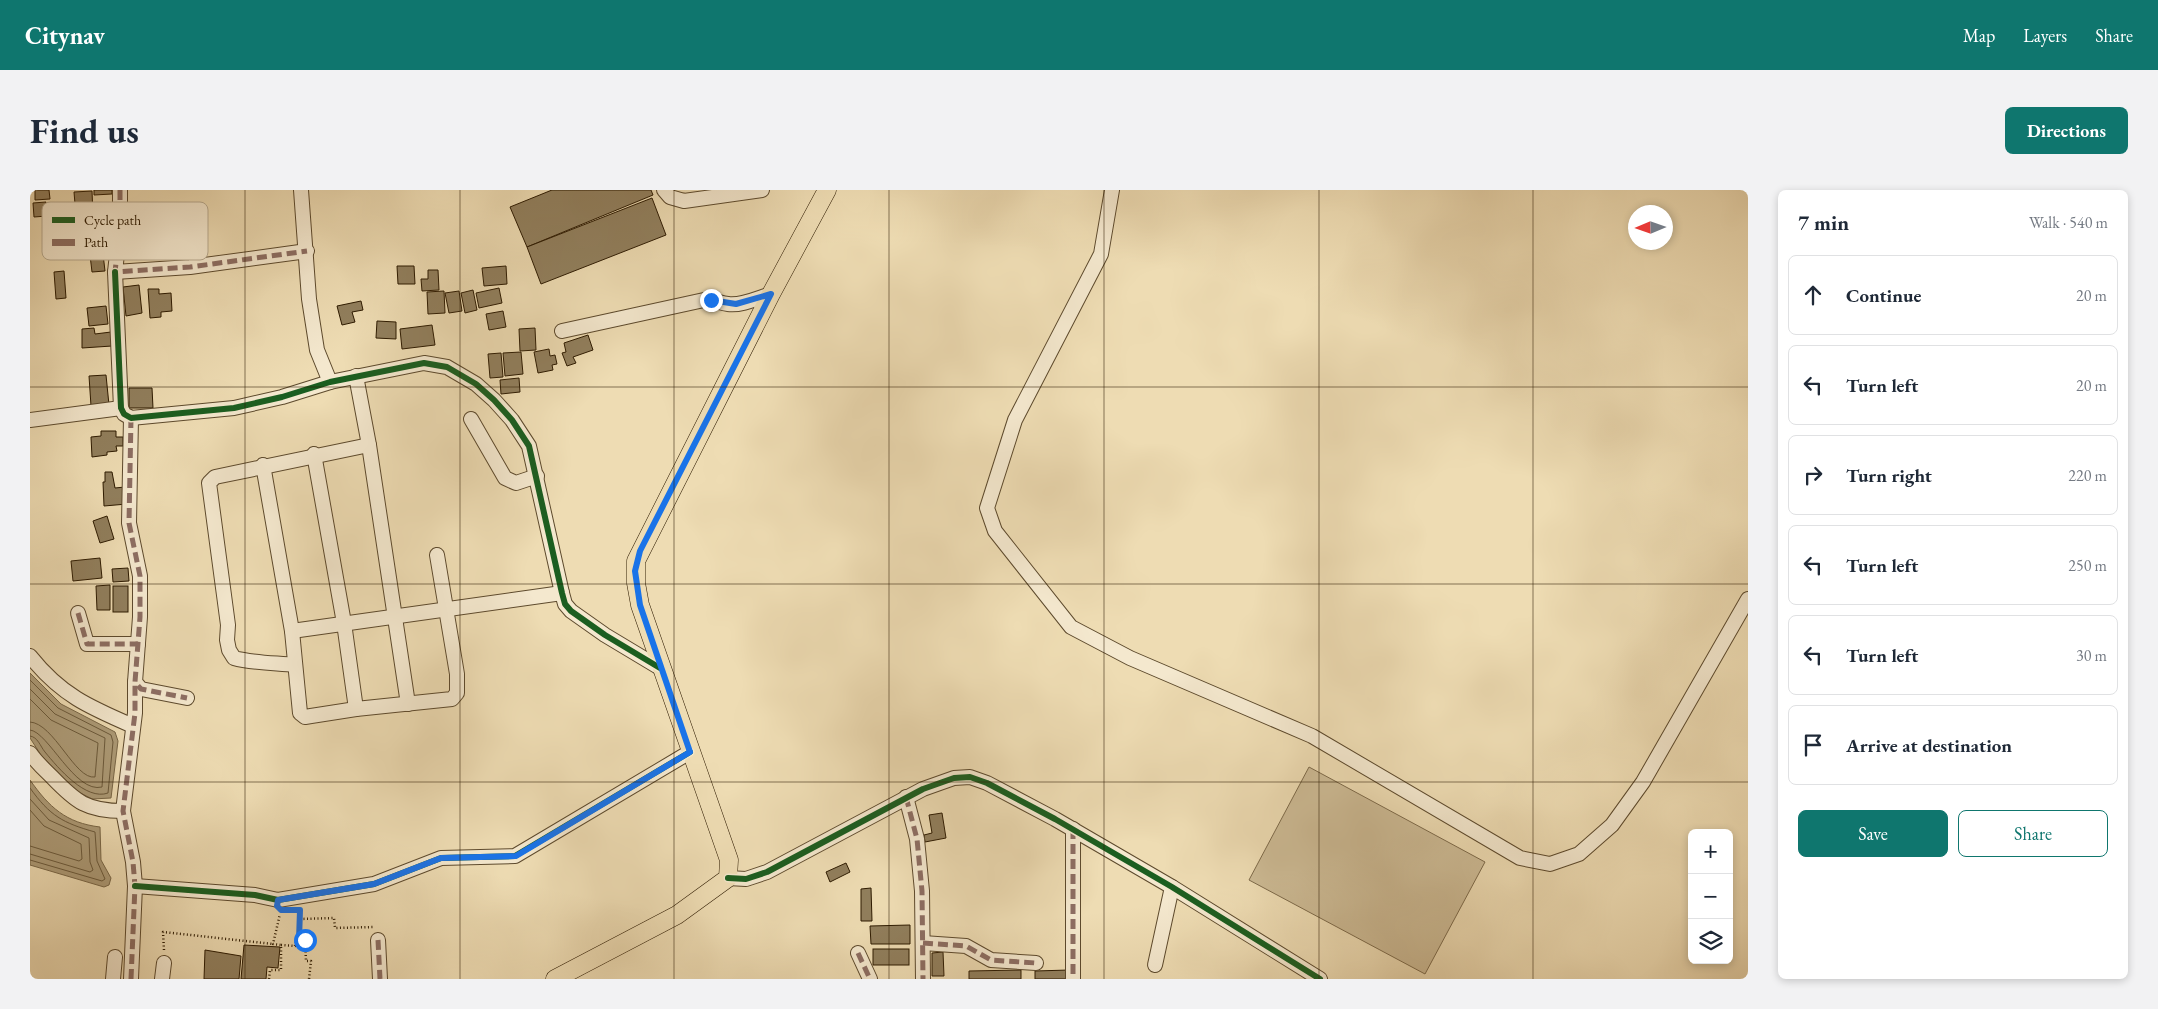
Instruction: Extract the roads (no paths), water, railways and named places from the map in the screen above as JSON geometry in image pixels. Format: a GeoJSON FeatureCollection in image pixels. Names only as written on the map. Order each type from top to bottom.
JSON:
{"type":"FeatureCollection","features":[{"type":"Feature","properties":{"kind":"main road"},"geometry":{"type":"LineString","coordinates":[[555,979],[677,915],[728,878],[729,860],[660,668],[638,597],[636,561],[771,294],[827,190]]}},
{"type":"Feature","properties":{"kind":"street"},"geometry":{"type":"LineString","coordinates":[[301,190],[309,298],[317,350],[330,382]]}},
{"type":"Feature","properties":{"kind":"street"},"geometry":{"type":"LineString","coordinates":[[664,190],[670,197],[684,201],[762,190]]}},
{"type":"Feature","properties":{"kind":"street"},"geometry":{"type":"LineString","coordinates":[[1112,190],[1101,254],[1015,420],[987,508],[995,531],[1071,627],[1130,658],[1312,736],[1520,858],[1550,864],[1579,854],[1612,825],[1643,782],[1748,599]]}},
{"type":"Feature","properties":{"kind":"street"},"geometry":{"type":"LineString","coordinates":[[115,272],[182,268],[307,251]]}},
{"type":"Feature","properties":{"kind":"street"},"geometry":{"type":"LineString","coordinates":[[116,260],[115,272],[121,408],[124,414],[131,418],[234,408],[282,397],[356,376],[424,363],[447,366],[476,384],[512,420],[529,446],[565,604],[571,611],[605,635],[660,668]]}},
{"type":"Feature","properties":{"kind":"street"},"geometry":{"type":"LineString","coordinates":[[562,331],[687,303],[716,300],[726,304],[736,304],[771,294]]}},
{"type":"Feature","properties":{"kind":"street"},"geometry":{"type":"LineString","coordinates":[[356,376],[369,445],[408,704]]}},
{"type":"Feature","properties":{"kind":"street"},"geometry":{"type":"LineString","coordinates":[[30,420],[121,408]]}},
{"type":"Feature","properties":{"kind":"street"},"geometry":{"type":"LineString","coordinates":[[131,418],[129,523],[140,576],[133,726],[123,811],[133,862],[135,886],[131,979]]}},
{"type":"Feature","properties":{"kind":"street"},"geometry":{"type":"LineString","coordinates":[[471,418],[505,478],[516,483],[537,476]]}},
{"type":"Feature","properties":{"kind":"street"},"geometry":{"type":"LineString","coordinates":[[295,665],[258,660],[246,662],[234,658],[229,650],[227,640],[228,624],[208,485],[215,477],[314,454],[369,445]]}},
{"type":"Feature","properties":{"kind":"street"},"geometry":{"type":"LineString","coordinates":[[314,454],[344,623],[356,709]]}},
{"type":"Feature","properties":{"kind":"street"},"geometry":{"type":"LineString","coordinates":[[263,466],[292,631],[300,713],[305,717],[356,709],[452,699],[457,693],[457,674],[437,555]]}},
{"type":"Feature","properties":{"kind":"street"},"geometry":{"type":"LineString","coordinates":[[292,631],[562,593]]}},
{"type":"Feature","properties":{"kind":"street"},"geometry":{"type":"LineString","coordinates":[[78,613],[87,644],[138,644]]}},
{"type":"Feature","properties":{"kind":"street"},"geometry":{"type":"LineString","coordinates":[[30,656],[41,670],[72,698],[90,708],[133,726]]}},
{"type":"Feature","properties":{"kind":"street"},"geometry":{"type":"LineString","coordinates":[[135,682],[141,688],[186,698]]}},
{"type":"Feature","properties":{"kind":"street"},"geometry":{"type":"LineString","coordinates":[[135,886],[255,895],[279,905],[374,884],[441,858],[516,856],[690,752]]}},
{"type":"Feature","properties":{"kind":"street"},"geometry":{"type":"LineString","coordinates":[[30,754],[72,798],[86,807],[105,811],[123,811]]}},
{"type":"Feature","properties":{"kind":"street"},"geometry":{"type":"LineString","coordinates":[[728,878],[746,879],[767,872],[906,797],[939,782],[970,777],[995,787],[1073,829],[1172,887],[1320,979]]}},
{"type":"Feature","properties":{"kind":"street"},"geometry":{"type":"LineString","coordinates":[[906,797],[917,839],[922,891],[923,979]]}},
{"type":"Feature","properties":{"kind":"street"},"geometry":{"type":"LineString","coordinates":[[1073,829],[1073,979]]}},
{"type":"Feature","properties":{"kind":"street"},"geometry":{"type":"LineString","coordinates":[[1155,965],[1172,887]]}},
{"type":"Feature","properties":{"kind":"street"},"geometry":{"type":"LineString","coordinates":[[378,940],[380,979]]}},
{"type":"Feature","properties":{"kind":"street"},"geometry":{"type":"LineString","coordinates":[[923,943],[966,946],[991,960],[1036,963]]}},
{"type":"Feature","properties":{"kind":"street"},"geometry":{"type":"LineString","coordinates":[[858,953],[870,979]]}},
{"type":"Feature","properties":{"kind":"street"},"geometry":{"type":"LineString","coordinates":[[113,979],[115,957]]}},
{"type":"Feature","properties":{"kind":"street"},"geometry":{"type":"LineString","coordinates":[[162,979],[164,963]]}},
{"type":"Feature","properties":{"kind":"water"},"geometry":{"type":"Polygon","coordinates":[[[30,673],[61,704],[115,732],[118,741],[111,798],[92,799],[75,790],[41,755],[30,738],[30,673]]]}},
{"type":"Feature","properties":{"kind":"water"},"geometry":{"type":"Polygon","coordinates":[[[30,780],[44,798],[59,812],[77,822],[100,827],[101,860],[111,878],[109,885],[104,887],[30,865],[30,780]]]}}]}
